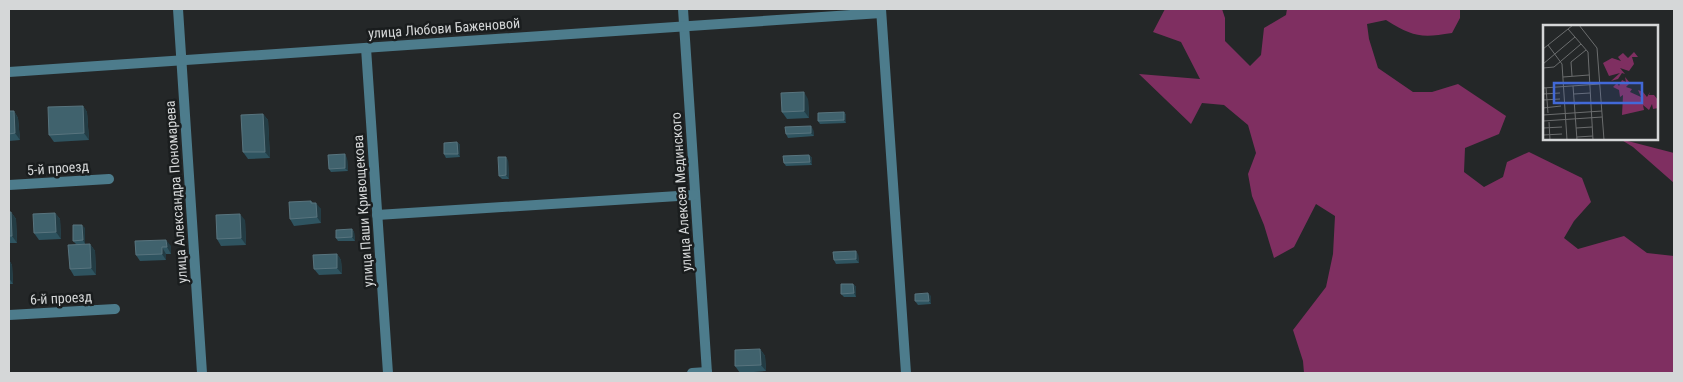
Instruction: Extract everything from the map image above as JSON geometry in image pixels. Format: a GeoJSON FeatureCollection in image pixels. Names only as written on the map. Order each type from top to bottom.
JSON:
{"type":"FeatureCollection","features":[{"type":"Feature","properties":{"kind":"street","name":"улица Александра Пономарева"},"geometry":{"type":"LineString","coordinates":[[178,9],[202,373]]}},
{"type":"Feature","properties":{"kind":"street","name":"улица Алексея Мединского"},"geometry":{"type":"LineString","coordinates":[[683,9],[707,373]]}},
{"type":"Feature","properties":{"kind":"street","name":"улица Любови Баженовой"},"geometry":{"type":"LineString","coordinates":[[9,72],[881,11]]}},
{"type":"Feature","properties":{"kind":"street"},"geometry":{"type":"LineString","coordinates":[[881,11],[906,373]]}},
{"type":"Feature","properties":{"kind":"street","name":"улица Паши Кривощекова"},"geometry":{"type":"LineString","coordinates":[[366,48],[388,373]]}},
{"type":"Feature","properties":{"kind":"street","name":"5-й проезд"},"geometry":{"type":"LineString","coordinates":[[9,186],[109,179]]}},
{"type":"Feature","properties":{"kind":"street"},"geometry":{"type":"LineString","coordinates":[[376,215],[694,195]]}},
{"type":"Feature","properties":{"kind":"street","name":"6-й проезд"},"geometry":{"type":"LineString","coordinates":[[9,315],[116,309]]}},
{"type":"Feature","properties":{"kind":"street"},"geometry":{"type":"LineString","coordinates":[[692,373],[707,373]]}},
{"type":"Feature","properties":{"kind":"shaded area"},"geometry":{"type":"Polygon","coordinates":[[[1165,9],[1222,9],[1225,18],[1225,41],[1250,66],[1261,55],[1264,28],[1286,15],[1287,9],[1460,9],[1460,18],[1452,33],[1418,35],[1403,30],[1386,20],[1367,24],[1369,39],[1378,68],[1413,92],[1432,92],[1458,84],[1506,116],[1499,134],[1465,148],[1464,172],[1484,187],[1503,177],[1507,162],[1529,152],[1582,178],[1591,202],[1574,221],[1564,238],[1578,249],[1624,236],[1647,253],[1674,256],[1674,373],[1304,373],[1303,361],[1293,330],[1326,287],[1333,254],[1335,216],[1316,204],[1294,247],[1274,258],[1264,225],[1252,196],[1248,174],[1256,153],[1248,125],[1224,105],[1202,103],[1191,124],[1139,74],[1200,79],[1181,42],[1153,32],[1165,9]]]}},
{"type":"Feature","properties":{"kind":"shaded area"},"geometry":{"type":"Polygon","coordinates":[[[1622,140],[1674,153],[1674,183],[1633,147],[1622,140]]]}},
{"type":"Feature","properties":{"kind":"building"},"geometry":{"type":"Polygon","coordinates":[[[804,92],[804,111],[782,112],[781,93],[804,92]]]}},
{"type":"Feature","properties":{"kind":"building"},"geometry":{"type":"Polygon","coordinates":[[[83,106],[84,133],[49,135],[48,107],[83,106]]]}},
{"type":"Feature","properties":{"kind":"building"},"geometry":{"type":"Polygon","coordinates":[[[9,111],[14,111],[15,133],[9,134],[9,111]]]}},
{"type":"Feature","properties":{"kind":"building"},"geometry":{"type":"Polygon","coordinates":[[[844,112],[844,120],[818,121],[818,113],[844,112]]]}},
{"type":"Feature","properties":{"kind":"building"},"geometry":{"type":"Polygon","coordinates":[[[263,114],[265,152],[243,152],[241,115],[263,114]]]}},
{"type":"Feature","properties":{"kind":"building"},"geometry":{"type":"Polygon","coordinates":[[[811,126],[811,133],[786,134],[785,127],[811,126]]]}},
{"type":"Feature","properties":{"kind":"building"},"geometry":{"type":"Polygon","coordinates":[[[457,142],[458,154],[444,154],[444,143],[457,142]]]}},
{"type":"Feature","properties":{"kind":"building"},"geometry":{"type":"Polygon","coordinates":[[[345,154],[345,168],[329,169],[328,155],[345,154]]]}},
{"type":"Feature","properties":{"kind":"building"},"geometry":{"type":"Polygon","coordinates":[[[809,155],[810,162],[784,163],[783,156],[809,155]]]}},
{"type":"Feature","properties":{"kind":"building"},"geometry":{"type":"Polygon","coordinates":[[[498,157],[506,157],[506,175],[499,176],[498,157]]]}},
{"type":"Feature","properties":{"kind":"building"},"geometry":{"type":"Polygon","coordinates":[[[311,201],[311,203],[316,203],[317,217],[290,219],[289,202],[311,201]]]}},
{"type":"Feature","properties":{"kind":"building"},"geometry":{"type":"Polygon","coordinates":[[[9,212],[11,212],[12,236],[9,236],[9,212]]]}},
{"type":"Feature","properties":{"kind":"building"},"geometry":{"type":"Polygon","coordinates":[[[55,213],[56,232],[34,233],[33,214],[55,213]]]}},
{"type":"Feature","properties":{"kind":"building"},"geometry":{"type":"Polygon","coordinates":[[[240,214],[241,238],[217,239],[216,215],[240,214]]]}},
{"type":"Feature","properties":{"kind":"building"},"geometry":{"type":"Polygon","coordinates":[[[73,225],[82,225],[83,240],[73,241],[73,225]]]}},
{"type":"Feature","properties":{"kind":"building"},"geometry":{"type":"Polygon","coordinates":[[[352,229],[352,237],[336,238],[336,230],[352,229]]]}},
{"type":"Feature","properties":{"kind":"building"},"geometry":{"type":"Polygon","coordinates":[[[166,240],[167,247],[162,247],[162,254],[136,255],[135,241],[166,240]]]}},
{"type":"Feature","properties":{"kind":"building"},"geometry":{"type":"Polygon","coordinates":[[[90,244],[91,268],[70,269],[68,245],[90,244]]]}},
{"type":"Feature","properties":{"kind":"building"},"geometry":{"type":"Polygon","coordinates":[[[856,251],[856,259],[834,260],[833,252],[856,251]]]}},
{"type":"Feature","properties":{"kind":"building"},"geometry":{"type":"Polygon","coordinates":[[[337,254],[337,268],[314,269],[313,255],[337,254]]]}},
{"type":"Feature","properties":{"kind":"building"},"geometry":{"type":"Polygon","coordinates":[[[841,284],[853,284],[854,293],[841,294],[841,284]]]}},
{"type":"Feature","properties":{"kind":"building"},"geometry":{"type":"Polygon","coordinates":[[[928,293],[929,301],[915,301],[915,294],[928,293]]]}},
{"type":"Feature","properties":{"kind":"building"},"geometry":{"type":"Polygon","coordinates":[[[760,349],[761,365],[735,366],[735,350],[760,349]]]}}]}
